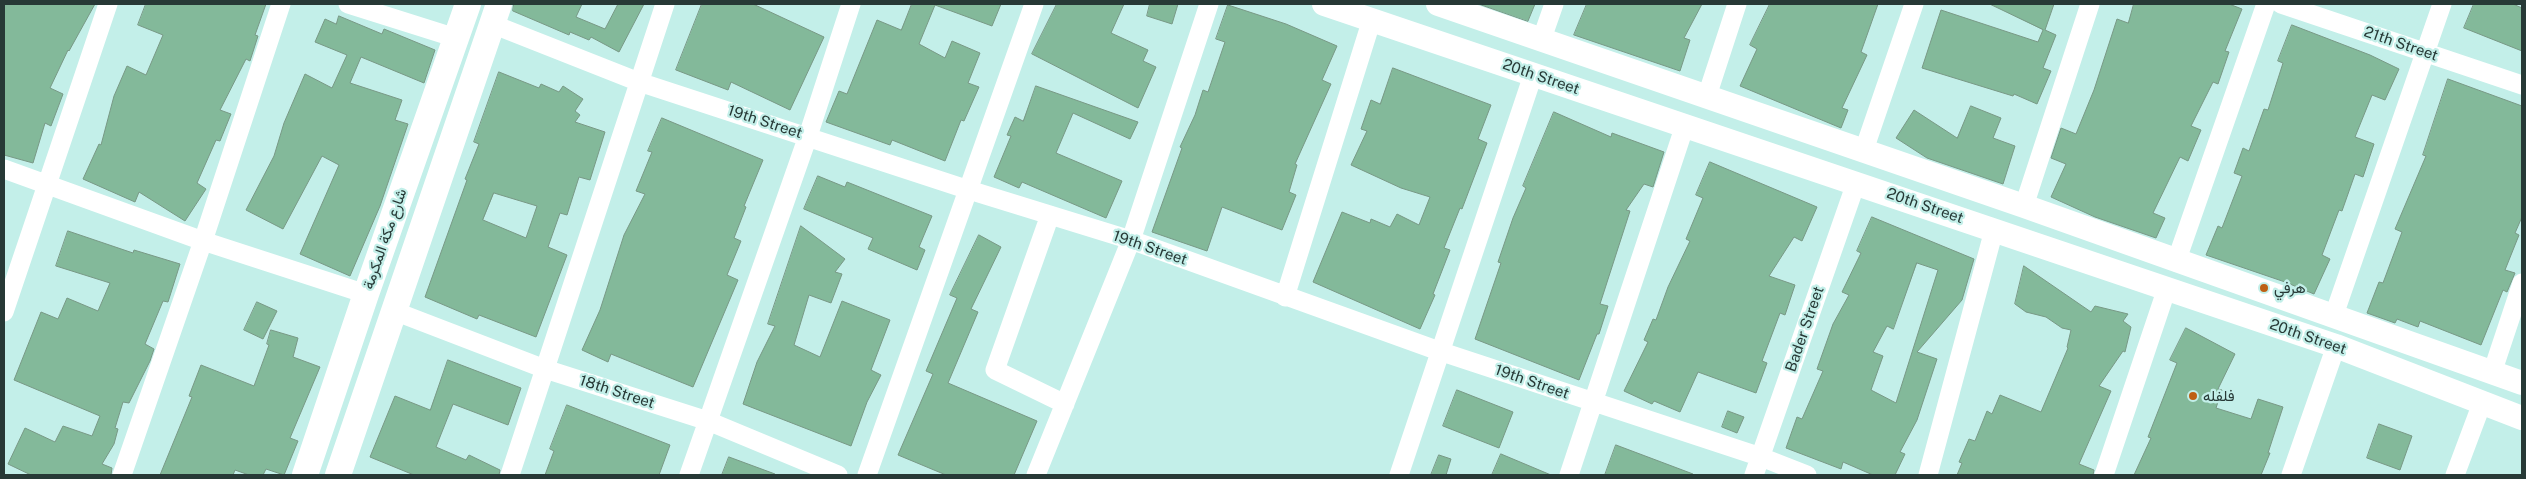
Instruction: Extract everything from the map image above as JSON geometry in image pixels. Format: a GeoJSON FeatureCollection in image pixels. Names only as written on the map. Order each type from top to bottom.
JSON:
{"type":"FeatureCollection","features":[{"type":"Feature","properties":{"kind":"main road","name":"شارع مكة المكرمة"},"geometry":{"type":"LineString","coordinates":[[305,475],[366,294],[468,4]]}},
{"type":"Feature","properties":{"kind":"main road"},"geometry":{"type":"LineString","coordinates":[[338,475],[496,14]]}},
{"type":"Feature","properties":{"kind":"street"},"geometry":{"type":"LineString","coordinates":[[4,312],[108,4]]}},
{"type":"Feature","properties":{"kind":"street"},"geometry":{"type":"LineString","coordinates":[[122,475],[203,241],[281,4]]}},
{"type":"Feature","properties":{"kind":"street"},"geometry":{"type":"LineString","coordinates":[[348,4],[456,38]]}},
{"type":"Feature","properties":{"kind":"street"},"geometry":{"type":"LineString","coordinates":[[510,475],[665,4]]}},
{"type":"Feature","properties":{"kind":"street"},"geometry":{"type":"LineString","coordinates":[[689,475],[808,136],[852,4]]}},
{"type":"Feature","properties":{"kind":"street"},"geometry":{"type":"LineString","coordinates":[[867,475],[1034,4]]}},
{"type":"Feature","properties":{"kind":"street"},"geometry":{"type":"LineString","coordinates":[[1036,475],[1131,240],[1209,4]]}},
{"type":"Feature","properties":{"kind":"street","name":"20th Street"},"geometry":{"type":"LineString","coordinates":[[1324,4],[2336,346],[2522,418]]}},
{"type":"Feature","properties":{"kind":"street","name":"20th Street"},"geometry":{"type":"LineString","coordinates":[[1438,4],[1541,41],[1864,150],[2522,383]]}},
{"type":"Feature","properties":{"kind":"street"},"geometry":{"type":"LineString","coordinates":[[1541,41],[1554,4]]}},
{"type":"Feature","properties":{"kind":"street"},"geometry":{"type":"LineString","coordinates":[[1707,96],[1737,4]]}},
{"type":"Feature","properties":{"kind":"street"},"geometry":{"type":"LineString","coordinates":[[1864,150],[1914,4]]}},
{"type":"Feature","properties":{"kind":"street"},"geometry":{"type":"LineString","coordinates":[[2024,206],[2090,4]]}},
{"type":"Feature","properties":{"kind":"street"},"geometry":{"type":"LineString","coordinates":[[2176,262],[2266,4]]}},
{"type":"Feature","properties":{"kind":"street","name":"21th Street"},"geometry":{"type":"LineString","coordinates":[[2280,4],[2522,85]]}},
{"type":"Feature","properties":{"kind":"street"},"geometry":{"type":"LineString","coordinates":[[2334,315],[2442,4]]}},
{"type":"Feature","properties":{"kind":"street","name":"19th Street"},"geometry":{"type":"LineString","coordinates":[[496,14],[639,82],[969,190],[1131,240],[1439,351],[1594,404],[1760,457],[1807,475]]}},
{"type":"Feature","properties":{"kind":"street"},"geometry":{"type":"LineString","coordinates":[[1285,297],[1372,20]]}},
{"type":"Feature","properties":{"kind":"street"},"geometry":{"type":"LineString","coordinates":[[1398,475],[1534,75]]}},
{"type":"Feature","properties":{"kind":"street"},"geometry":{"type":"LineString","coordinates":[[1569,475],[1685,125]]}},
{"type":"Feature","properties":{"kind":"street"},"geometry":{"type":"LineString","coordinates":[[4,169],[48,183],[203,241],[366,294]]}},
{"type":"Feature","properties":{"kind":"street","name":"Bader Street"},"geometry":{"type":"LineString","coordinates":[[1754,475],[1856,183]]}},
{"type":"Feature","properties":{"kind":"street"},"geometry":{"type":"LineString","coordinates":[[1050,215],[995,370],[1064,404]]}},
{"type":"Feature","properties":{"kind":"street"},"geometry":{"type":"LineString","coordinates":[[1928,475],[1994,230]]}},
{"type":"Feature","properties":{"kind":"street"},"geometry":{"type":"LineString","coordinates":[[2492,373],[2522,283]]}},
{"type":"Feature","properties":{"kind":"street"},"geometry":{"type":"LineString","coordinates":[[2104,475],[2167,288]]}},
{"type":"Feature","properties":{"kind":"street","name":"18th Street"},"geometry":{"type":"LineString","coordinates":[[394,311],[545,370],[708,421],[838,475]]}},
{"type":"Feature","properties":{"kind":"street"},"geometry":{"type":"LineString","coordinates":[[2291,475],[2336,346]]}},
{"type":"Feature","properties":{"kind":"street"},"geometry":{"type":"LineString","coordinates":[[2455,475],[2482,403]]}},
{"type":"Feature","properties":{"kind":"building"},"geometry":{"type":"Polygon","coordinates":[[[4,4],[95,4],[68,50],[50,88],[63,94],[51,126],[45,123],[33,163],[4,155],[4,4]]]}},
{"type":"Feature","properties":{"kind":"building"},"geometry":{"type":"Polygon","coordinates":[[[146,4],[266,4],[255,35],[258,36],[250,61],[246,59],[220,110],[231,114],[220,141],[216,140],[197,183],[206,189],[185,221],[139,192],[135,202],[83,179],[99,144],[101,145],[114,96],[127,66],[146,75],[163,35],[138,25],[146,4]]]}},
{"type":"Feature","properties":{"kind":"building"},"geometry":{"type":"Polygon","coordinates":[[[514,4],[582,4],[576,17],[605,29],[618,4],[644,4],[619,52],[591,37],[589,40],[570,32],[569,35],[513,11],[514,4]]]}},
{"type":"Feature","properties":{"kind":"building"},"geometry":{"type":"Polygon","coordinates":[[[702,4],[753,4],[824,37],[790,110],[731,82],[728,90],[676,70],[702,4]]]}},
{"type":"Feature","properties":{"kind":"building"},"geometry":{"type":"Polygon","coordinates":[[[912,4],[1001,4],[992,26],[935,5],[919,44],[945,58],[952,41],[980,53],[968,83],[979,87],[964,121],[961,120],[945,161],[892,140],[890,145],[826,122],[839,91],[847,94],[877,20],[901,30],[912,4]]]}},
{"type":"Feature","properties":{"kind":"building"},"geometry":{"type":"Polygon","coordinates":[[[1057,4],[1124,4],[1111,33],[1148,50],[1143,61],[1156,67],[1138,108],[1032,54],[1057,4]]]}},
{"type":"Feature","properties":{"kind":"building"},"geometry":{"type":"Polygon","coordinates":[[[1150,4],[1178,4],[1172,24],[1147,16],[1150,4]]]}},
{"type":"Feature","properties":{"kind":"building"},"geometry":{"type":"Polygon","coordinates":[[[1479,4],[1535,4],[1528,21],[1479,4]]]}},
{"type":"Feature","properties":{"kind":"building"},"geometry":{"type":"Polygon","coordinates":[[[1587,4],[1702,4],[1684,38],[1690,40],[1680,71],[1574,35],[1587,4]]]}},
{"type":"Feature","properties":{"kind":"building"},"geometry":{"type":"Polygon","coordinates":[[[1770,4],[1878,4],[1861,52],[1867,55],[1842,108],[1848,110],[1841,128],[1740,86],[1757,49],[1750,45],[1770,4]]]}},
{"type":"Feature","properties":{"kind":"building"},"geometry":{"type":"Polygon","coordinates":[[[1990,4],[2054,4],[2045,30],[2056,35],[2043,68],[2051,71],[2037,104],[2014,94],[2013,96],[1922,68],[1941,10],[2038,42],[2043,30],[1990,4]]]}},
{"type":"Feature","properties":{"kind":"building"},"geometry":{"type":"Polygon","coordinates":[[[2134,4],[2229,4],[2242,9],[2225,51],[2229,52],[2218,84],[2213,82],[2191,126],[2201,130],[2188,161],[2180,157],[2153,213],[2165,218],[2156,238],[2095,217],[2051,197],[2066,164],[2051,158],[2061,128],[2076,134],[2094,90],[2117,19],[2128,23],[2134,4]]]}},
{"type":"Feature","properties":{"kind":"building"},"geometry":{"type":"Polygon","coordinates":[[[2474,4],[2513,4],[2522,8],[2522,51],[2464,28],[2474,4]]]}},
{"type":"Feature","properties":{"kind":"building"},"geometry":{"type":"Polygon","coordinates":[[[1228,5],[1286,24],[1337,46],[1322,80],[1331,84],[1295,164],[1297,165],[1289,192],[1296,195],[1282,230],[1222,207],[1207,251],[1152,232],[1182,148],[1180,147],[1195,115],[1203,90],[1208,92],[1225,42],[1216,39],[1228,5]]]}},
{"type":"Feature","properties":{"kind":"building"},"geometry":{"type":"Polygon","coordinates":[[[339,16],[382,34],[384,29],[435,50],[424,83],[361,57],[350,83],[402,100],[395,120],[408,124],[380,206],[350,276],[300,254],[339,165],[322,156],[283,229],[246,210],[274,156],[284,123],[305,74],[332,88],[347,55],[315,42],[325,19],[336,24],[339,16]]]}},
{"type":"Feature","properties":{"kind":"building"},"geometry":{"type":"Polygon","coordinates":[[[2292,25],[2370,55],[2399,69],[2385,100],[2372,95],[2355,137],[2374,144],[2363,177],[2355,174],[2342,211],[2339,210],[2322,255],[2330,259],[2314,294],[2206,255],[2218,226],[2222,228],[2242,176],[2234,173],[2243,148],[2249,151],[2264,109],[2268,110],[2283,63],[2278,61],[2292,25]]]}},
{"type":"Feature","properties":{"kind":"building"},"geometry":{"type":"Polygon","coordinates":[[[1393,68],[1491,105],[1478,139],[1487,143],[1462,209],[1460,208],[1444,248],[1450,250],[1433,294],[1435,295],[1420,329],[1313,282],[1342,212],[1370,223],[1371,219],[1390,227],[1397,214],[1419,225],[1430,197],[1401,188],[1351,165],[1367,131],[1361,129],[1371,100],[1380,104],[1393,68]]]}},
{"type":"Feature","properties":{"kind":"building"},"geometry":{"type":"Polygon","coordinates":[[[499,72],[539,88],[541,84],[559,92],[563,86],[583,99],[575,111],[580,115],[575,122],[605,132],[590,180],[579,177],[567,215],[560,213],[548,247],[567,255],[536,337],[479,315],[477,319],[425,297],[467,180],[465,179],[479,144],[474,142],[499,72]],[[494,193],[483,220],[526,238],[537,206],[494,193]]]}},
{"type":"Feature","properties":{"kind":"building"},"geometry":{"type":"Polygon","coordinates":[[[2448,79],[2522,106],[2522,217],[2515,233],[2519,235],[2505,270],[2515,273],[2507,292],[2503,290],[2481,345],[2420,321],[2418,327],[2397,319],[2395,323],[2367,313],[2379,282],[2383,283],[2402,232],[2395,229],[2426,156],[2423,155],[2448,79]]]}},
{"type":"Feature","properties":{"kind":"building"},"geometry":{"type":"Polygon","coordinates":[[[1036,86],[1138,122],[1130,139],[1073,113],[1056,153],[1122,181],[1106,218],[1022,182],[1019,188],[994,177],[1011,136],[1007,135],[1015,117],[1023,121],[1036,86]]]}},
{"type":"Feature","properties":{"kind":"building"},"geometry":{"type":"Polygon","coordinates":[[[1971,106],[2001,118],[1993,138],[2015,146],[2003,184],[1927,158],[1896,138],[1914,110],[1957,138],[1971,106]]]}},
{"type":"Feature","properties":{"kind":"building"},"geometry":{"type":"Polygon","coordinates":[[[1554,112],[1611,137],[1612,133],[1664,152],[1653,187],[1644,184],[1626,210],[1630,211],[1600,304],[1608,306],[1599,334],[1597,334],[1579,380],[1475,339],[1501,263],[1498,262],[1513,218],[1526,188],[1523,186],[1554,112]]]}},
{"type":"Feature","properties":{"kind":"building"},"geometry":{"type":"Polygon","coordinates":[[[662,118],[763,160],[744,206],[746,207],[734,238],[741,241],[727,275],[738,280],[693,387],[611,354],[608,362],[582,350],[600,310],[624,235],[645,194],[636,191],[652,152],[648,151],[662,118]]]}},
{"type":"Feature","properties":{"kind":"building"},"geometry":{"type":"Polygon","coordinates":[[[1710,162],[1817,207],[1802,241],[1794,237],[1769,276],[1795,285],[1785,315],[1780,313],[1762,361],[1767,363],[1756,393],[1698,372],[1680,412],[1654,401],[1652,404],[1624,391],[1648,342],[1644,340],[1653,319],[1656,320],[1668,287],[1690,241],[1686,239],[1703,198],[1696,195],[1710,162]]]}},
{"type":"Feature","properties":{"kind":"building"},"geometry":{"type":"Polygon","coordinates":[[[818,176],[845,187],[847,182],[932,216],[919,247],[925,250],[917,270],[868,249],[873,238],[804,209],[818,176]]]}},
{"type":"Feature","properties":{"kind":"building"},"geometry":{"type":"Polygon","coordinates":[[[1872,217],[1974,259],[1962,300],[1917,352],[1937,359],[1917,420],[1900,452],[1905,454],[1895,475],[1873,475],[1843,462],[1841,469],[1786,448],[1797,417],[1802,419],[1823,371],[1817,369],[1833,324],[1849,295],[1842,292],[1861,253],[1857,251],[1872,217]],[[1917,263],[1893,329],[1887,326],[1873,352],[1883,356],[1871,390],[1896,403],[1938,270],[1917,263]]]}},
{"type":"Feature","properties":{"kind":"building"},"geometry":{"type":"Polygon","coordinates":[[[801,226],[845,259],[835,272],[842,274],[831,303],[809,295],[794,345],[820,357],[842,301],[890,320],[871,370],[881,375],[867,402],[851,446],[743,404],[757,362],[775,326],[768,324],[801,226]]]}},
{"type":"Feature","properties":{"kind":"building"},"geometry":{"type":"Polygon","coordinates":[[[68,231],[133,253],[134,250],[180,264],[168,302],[163,301],[145,344],[154,349],[150,361],[129,403],[123,402],[115,428],[118,429],[114,444],[102,464],[112,468],[111,475],[31,475],[8,464],[25,428],[55,442],[63,426],[92,436],[100,416],[14,380],[41,312],[58,319],[67,298],[98,311],[110,283],[56,266],[68,231]]]}},
{"type":"Feature","properties":{"kind":"building"},"geometry":{"type":"Polygon","coordinates":[[[979,235],[1001,247],[971,309],[978,312],[948,383],[1037,421],[1014,475],[946,475],[898,455],[933,374],[926,371],[957,298],[950,295],[979,235]]]}},
{"type":"Feature","properties":{"kind":"building"},"geometry":{"type":"Polygon","coordinates":[[[2024,266],[2091,312],[2095,306],[2128,314],[2123,321],[2131,327],[2125,352],[2123,351],[2099,386],[2111,391],[2079,464],[2094,470],[2093,475],[1957,475],[1962,463],[1959,462],[1969,439],[1975,441],[1987,411],[1992,414],[2000,395],[2041,412],[2068,348],[2071,330],[2062,328],[2046,317],[2026,312],[2015,304],[2024,266]]]}},
{"type":"Feature","properties":{"kind":"building"},"geometry":{"type":"Polygon","coordinates":[[[257,302],[277,311],[263,339],[244,330],[257,302]]]}},
{"type":"Feature","properties":{"kind":"building"},"geometry":{"type":"Polygon","coordinates":[[[2186,328],[2235,354],[2218,389],[2222,390],[2216,408],[2251,419],[2258,399],[2283,407],[2268,453],[2270,453],[2261,475],[2134,475],[2151,438],[2148,437],[2177,363],[2170,360],[2186,328]]]}},
{"type":"Feature","properties":{"kind":"building"},"geometry":{"type":"Polygon","coordinates":[[[271,330],[298,338],[293,357],[320,367],[290,438],[298,441],[284,475],[266,469],[263,475],[249,475],[235,470],[233,475],[160,475],[192,397],[189,396],[201,365],[254,386],[269,345],[267,344],[271,330]]]}},
{"type":"Feature","properties":{"kind":"building"},"geometry":{"type":"Polygon","coordinates":[[[448,360],[521,388],[508,425],[453,404],[436,447],[466,460],[469,455],[500,470],[499,475],[414,475],[370,457],[395,396],[430,410],[448,360]]]}},
{"type":"Feature","properties":{"kind":"building"},"geometry":{"type":"Polygon","coordinates":[[[1457,390],[1513,412],[1499,448],[1443,426],[1457,390]]]}},
{"type":"Feature","properties":{"kind":"building"},"geometry":{"type":"Polygon","coordinates":[[[567,405],[670,445],[659,475],[545,475],[554,451],[550,449],[567,405]]]}},
{"type":"Feature","properties":{"kind":"building"},"geometry":{"type":"Polygon","coordinates":[[[1728,411],[1744,417],[1737,433],[1722,427],[1728,411]]]}},
{"type":"Feature","properties":{"kind":"building"},"geometry":{"type":"Polygon","coordinates":[[[2379,424],[2412,436],[2400,470],[2367,458],[2379,424]]]}},
{"type":"Feature","properties":{"kind":"building"},"geometry":{"type":"Polygon","coordinates":[[[1616,445],[1693,474],[1605,475],[1616,445]]]}},
{"type":"Feature","properties":{"kind":"building"},"geometry":{"type":"Polygon","coordinates":[[[1501,454],[1551,475],[1492,475],[1501,454]]]}},
{"type":"Feature","properties":{"kind":"building"},"geometry":{"type":"Polygon","coordinates":[[[1439,455],[1451,459],[1446,475],[1431,475],[1439,455]]]}},
{"type":"Feature","properties":{"kind":"building"},"geometry":{"type":"Polygon","coordinates":[[[729,457],[775,474],[775,475],[722,475],[729,457]]]}},
{"type":"Feature","properties":{"kind":"place","name":"هرفي"},"geometry":{"type":"Point","coordinates":[2264,288]}},
{"type":"Feature","properties":{"kind":"place","name":"فلفله"},"geometry":{"type":"Point","coordinates":[2193,396]}}]}
